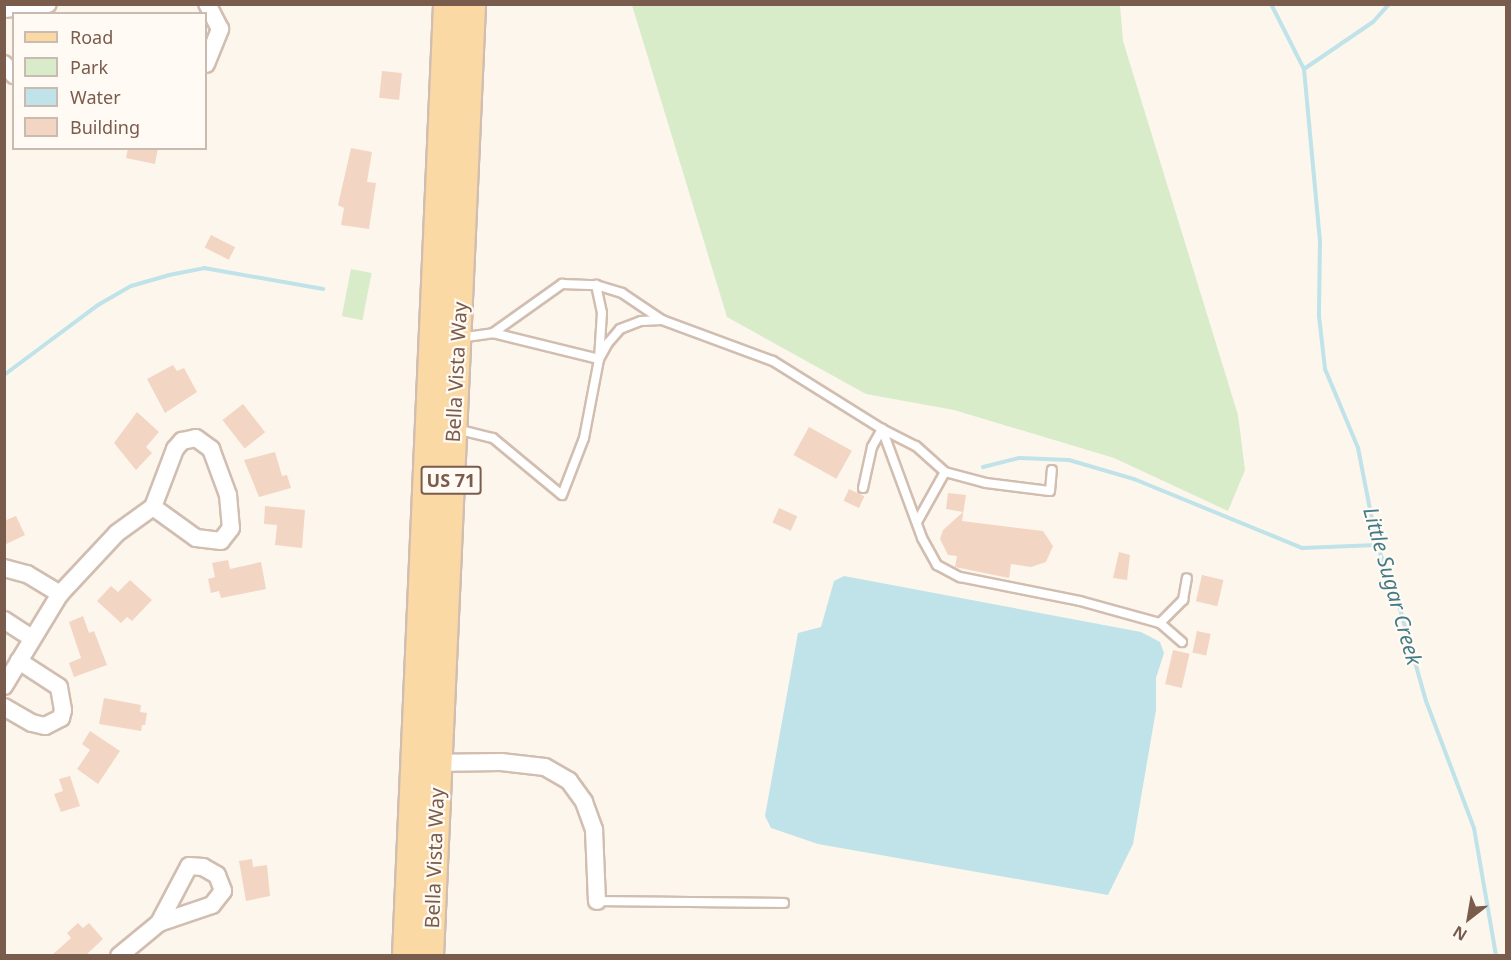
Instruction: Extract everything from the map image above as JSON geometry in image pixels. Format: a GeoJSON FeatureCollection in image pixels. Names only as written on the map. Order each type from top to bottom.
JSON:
{"type":"FeatureCollection","features":[{"type":"Feature","properties":{"kind":"main road","name":"Bella Vista Way"},"geometry":{"type":"LineString","coordinates":[[430,956],[426,763],[447,4]]}},
{"type":"Feature","properties":{"kind":"main road","name":"Bella Vista Way"},"geometry":{"type":"LineString","coordinates":[[406,956],[426,763],[453,428],[472,4]]}},
{"type":"Feature","properties":{"kind":"street"},"geometry":{"type":"LineString","coordinates":[[4,9],[48,4]]}},
{"type":"Feature","properties":{"kind":"street"},"geometry":{"type":"LineString","coordinates":[[207,62],[218,41],[220,29],[211,10]]}},
{"type":"Feature","properties":{"kind":"street"},"geometry":{"type":"LineString","coordinates":[[4,686],[60,594],[110,539],[153,507],[175,449],[182,441],[196,438],[204,442],[221,471],[228,495],[231,528],[227,536],[221,541],[196,538],[153,507]]}},
{"type":"Feature","properties":{"kind":"street"},"geometry":{"type":"LineString","coordinates":[[4,568],[27,574],[60,594]]}},
{"type":"Feature","properties":{"kind":"street"},"geometry":{"type":"LineString","coordinates":[[4,620],[32,638]]}},
{"type":"Feature","properties":{"kind":"street"},"geometry":{"type":"LineString","coordinates":[[4,707],[32,723],[45,726],[61,718],[63,710],[59,687],[19,661]]}},
{"type":"Feature","properties":{"kind":"street"},"geometry":{"type":"LineString","coordinates":[[426,763],[501,762],[545,767],[568,781],[584,802],[594,830],[597,901]]}},
{"type":"Feature","properties":{"kind":"street"},"geometry":{"type":"LineString","coordinates":[[119,956],[159,923]]}},
{"type":"Feature","properties":{"kind":"lane"},"geometry":{"type":"LineString","coordinates":[[493,333],[562,284],[596,285],[622,293],[662,320],[773,361],[882,429],[916,446],[945,472],[986,483],[1050,491],[1052,470]]}},
{"type":"Feature","properties":{"kind":"lane"},"geometry":{"type":"LineString","coordinates":[[453,428],[474,430],[493,438],[562,495],[584,438],[599,359],[602,314],[596,285]]}},
{"type":"Feature","properties":{"kind":"lane"},"geometry":{"type":"LineString","coordinates":[[599,359],[620,329],[640,321],[662,320]]}},
{"type":"Feature","properties":{"kind":"lane"},"geometry":{"type":"LineString","coordinates":[[458,338],[493,333],[599,359]]}},
{"type":"Feature","properties":{"kind":"lane"},"geometry":{"type":"LineString","coordinates":[[862,488],[872,447],[882,429]]}},
{"type":"Feature","properties":{"kind":"lane"},"geometry":{"type":"LineString","coordinates":[[882,429],[917,522],[937,565],[960,578],[1080,602],[1160,623],[1182,642]]}},
{"type":"Feature","properties":{"kind":"lane"},"geometry":{"type":"LineString","coordinates":[[917,522],[945,472]]}},
{"type":"Feature","properties":{"kind":"lane"},"geometry":{"type":"LineString","coordinates":[[1160,623],[1183,600],[1187,578]]}},
{"type":"Feature","properties":{"kind":"lane"},"geometry":{"type":"LineString","coordinates":[[597,901],[784,903]]}},
{"type":"Feature","properties":{"kind":"green space"},"geometry":{"type":"Polygon","coordinates":[[[632,5],[1120,5],[1123,41],[1238,415],[1245,470],[1228,511],[1114,458],[954,410],[866,394],[727,317],[632,5]]]}},
{"type":"Feature","properties":{"kind":"green space"},"geometry":{"type":"Polygon","coordinates":[[[351,269],[372,273],[362,320],[342,316],[351,269]]]}},
{"type":"Feature","properties":{"kind":"water"},"geometry":{"type":"Polygon","coordinates":[[[844,576],[1141,632],[1160,642],[1164,653],[1156,678],[1156,710],[1133,844],[1108,895],[818,844],[771,828],[765,816],[798,633],[821,627],[834,581],[844,576]]]}},
{"type":"Feature","properties":{"kind":"building"},"geometry":{"type":"Polygon","coordinates":[[[382,71],[402,73],[399,100],[379,98],[382,71]]]}},
{"type":"Feature","properties":{"kind":"building"},"geometry":{"type":"Polygon","coordinates":[[[351,148],[372,152],[367,182],[376,183],[369,229],[341,225],[344,208],[338,205],[351,148]]]}},
{"type":"Feature","properties":{"kind":"building"},"geometry":{"type":"Polygon","coordinates":[[[128,150],[158,150],[155,164],[126,158],[128,150]]]}},
{"type":"Feature","properties":{"kind":"building"},"geometry":{"type":"Polygon","coordinates":[[[211,235],[235,247],[229,260],[205,247],[211,235]]]}},
{"type":"Feature","properties":{"kind":"building"},"geometry":{"type":"Polygon","coordinates":[[[173,365],[177,371],[184,368],[197,392],[165,413],[147,379],[173,365]]]}},
{"type":"Feature","properties":{"kind":"building"},"geometry":{"type":"Polygon","coordinates":[[[243,404],[265,432],[245,448],[223,420],[243,404]]]}},
{"type":"Feature","properties":{"kind":"building"},"geometry":{"type":"Polygon","coordinates":[[[137,412],[159,432],[146,447],[152,453],[136,470],[114,443],[137,412]]]}},
{"type":"Feature","properties":{"kind":"building"},"geometry":{"type":"Polygon","coordinates":[[[809,427],[852,451],[836,479],[793,455],[809,427]]]}},
{"type":"Feature","properties":{"kind":"building"},"geometry":{"type":"Polygon","coordinates":[[[275,452],[282,476],[287,475],[291,488],[259,497],[244,460],[275,452]]]}},
{"type":"Feature","properties":{"kind":"building"},"geometry":{"type":"Polygon","coordinates":[[[849,489],[864,496],[859,508],[844,501],[849,489]]]}},
{"type":"Feature","properties":{"kind":"building"},"geometry":{"type":"Polygon","coordinates":[[[948,493],[966,495],[962,521],[1043,531],[1053,546],[1046,562],[1031,567],[1011,564],[1009,578],[955,567],[957,556],[948,555],[940,539],[943,530],[963,512],[946,509],[948,493]]]}},
{"type":"Feature","properties":{"kind":"building"},"geometry":{"type":"Polygon","coordinates":[[[265,506],[305,510],[302,548],[275,545],[277,525],[264,524],[265,506]]]}},
{"type":"Feature","properties":{"kind":"building"},"geometry":{"type":"Polygon","coordinates":[[[779,508],[797,516],[791,531],[772,523],[779,508]]]}},
{"type":"Feature","properties":{"kind":"building"},"geometry":{"type":"Polygon","coordinates":[[[16,516],[25,535],[4,545],[4,521],[16,516]]]}},
{"type":"Feature","properties":{"kind":"building"},"geometry":{"type":"Polygon","coordinates":[[[1119,552],[1130,555],[1127,580],[1113,578],[1119,552]]]}},
{"type":"Feature","properties":{"kind":"building"},"geometry":{"type":"Polygon","coordinates":[[[228,560],[230,569],[261,562],[266,589],[221,598],[219,591],[211,593],[208,579],[215,577],[212,563],[228,560]]]}},
{"type":"Feature","properties":{"kind":"building"},"geometry":{"type":"Polygon","coordinates":[[[1202,575],[1223,580],[1217,606],[1196,601],[1202,575]]]}},
{"type":"Feature","properties":{"kind":"building"},"geometry":{"type":"Polygon","coordinates":[[[130,580],[152,600],[132,621],[127,617],[121,623],[97,601],[111,586],[118,592],[130,580]]]}},
{"type":"Feature","properties":{"kind":"building"},"geometry":{"type":"Polygon","coordinates":[[[83,616],[89,633],[94,631],[107,665],[74,677],[69,663],[81,658],[69,622],[83,616]]]}},
{"type":"Feature","properties":{"kind":"building"},"geometry":{"type":"Polygon","coordinates":[[[1197,631],[1211,634],[1206,655],[1192,653],[1197,631]]]}},
{"type":"Feature","properties":{"kind":"building"},"geometry":{"type":"Polygon","coordinates":[[[1173,650],[1190,654],[1182,688],[1165,684],[1173,650]]]}},
{"type":"Feature","properties":{"kind":"building"},"geometry":{"type":"Polygon","coordinates":[[[104,698],[141,705],[140,712],[147,713],[145,725],[142,725],[141,731],[99,724],[104,698]]]}},
{"type":"Feature","properties":{"kind":"building"},"geometry":{"type":"Polygon","coordinates":[[[90,731],[120,751],[98,784],[77,769],[90,750],[82,744],[90,731]]]}},
{"type":"Feature","properties":{"kind":"building"},"geometry":{"type":"Polygon","coordinates":[[[70,776],[80,806],[61,812],[54,794],[63,791],[59,779],[70,776]]]}},
{"type":"Feature","properties":{"kind":"building"},"geometry":{"type":"Polygon","coordinates":[[[252,859],[253,867],[267,865],[270,896],[246,901],[239,861],[252,859]]]}},
{"type":"Feature","properties":{"kind":"building"},"geometry":{"type":"Polygon","coordinates":[[[78,923],[83,928],[89,923],[103,939],[85,956],[51,956],[71,938],[67,933],[78,923]]]}},
{"type":"Feature","properties":{"kind":"waterway","name":"Little Sugar Creek"},"geometry":{"type":"LineString","coordinates":[[1271,4],[1304,69],[1320,240],[1319,316],[1325,369],[1358,448],[1377,545],[1396,595],[1426,701],[1474,828],[1496,956]]}},
{"type":"Feature","properties":{"kind":"waterway"},"geometry":{"type":"LineString","coordinates":[[1304,69],[1373,22],[1389,4]]}},
{"type":"Feature","properties":{"kind":"waterway"},"geometry":{"type":"LineString","coordinates":[[4,375],[98,305],[131,286],[169,275],[204,268],[323,289]]}},
{"type":"Feature","properties":{"kind":"waterway"},"geometry":{"type":"LineString","coordinates":[[983,467],[1020,458],[1069,460],[1134,479],[1302,548],[1377,545]]}}]}
